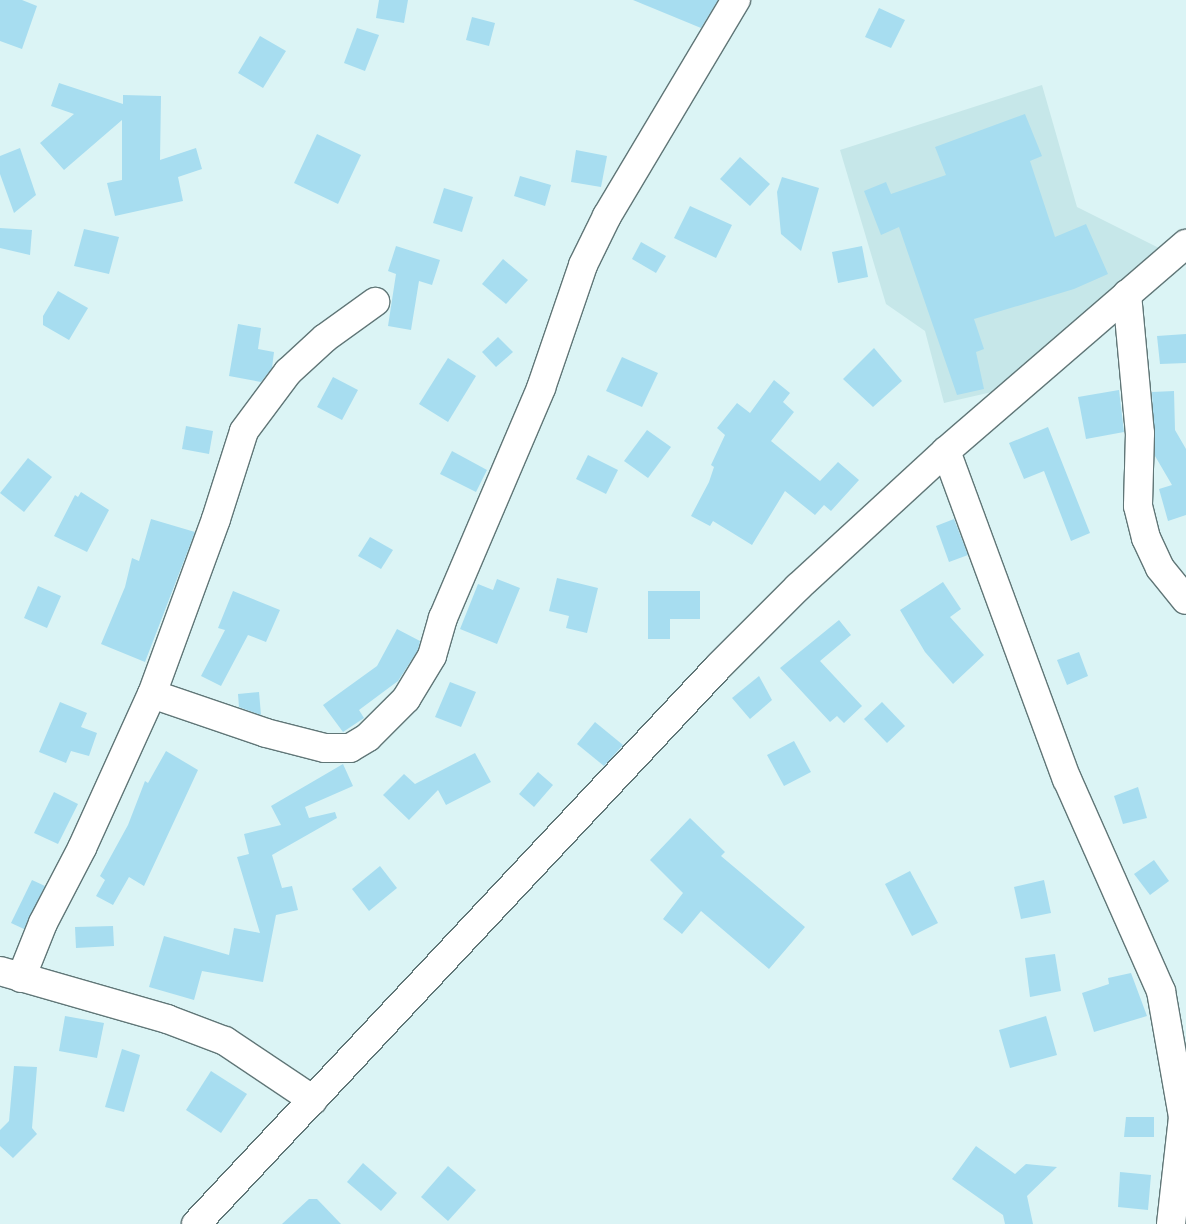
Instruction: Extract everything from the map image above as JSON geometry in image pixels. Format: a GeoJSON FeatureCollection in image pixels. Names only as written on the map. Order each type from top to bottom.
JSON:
{"type":"FeatureCollection","features":[{"type":"Feature","properties":{"kind":"street"},"geometry":{"type":"LineString","coordinates":[[152,694],[266,733],[325,748],[350,748],[368,737],[406,699],[432,656],[443,618],[541,388],[583,265],[607,216],[736,0]]}},
{"type":"Feature","properties":{"kind":"street"},"geometry":{"type":"LineString","coordinates":[[196,1224],[720,665],[798,587],[946,451],[1186,244]]}},
{"type":"Feature","properties":{"kind":"street"},"geometry":{"type":"LineString","coordinates":[[1127,294],[1140,433],[1138,506],[1146,538],[1160,568],[1186,600]]}},
{"type":"Feature","properties":{"kind":"street"},"geometry":{"type":"LineString","coordinates":[[313,1100],[225,1041],[167,1019],[11,975],[43,923],[82,848],[152,694],[216,518],[244,431],[288,372],[324,338],[375,302]]}},
{"type":"Feature","properties":{"kind":"street"},"geometry":{"type":"LineString","coordinates":[[946,451],[1067,779],[1161,991],[1183,1117],[1171,1224]]}},
{"type":"Feature","properties":{"kind":"shaded area"},"geometry":{"type":"Polygon","coordinates":[[[1042,85],[1077,207],[1165,251],[1005,389],[944,403],[925,331],[886,304],[840,150],[1042,85]]]}},
{"type":"Feature","properties":{"kind":"building"},"geometry":{"type":"Polygon","coordinates":[[[0,0],[22,0],[37,6],[22,49],[0,41],[0,0]]]}},
{"type":"Feature","properties":{"kind":"building"},"geometry":{"type":"Polygon","coordinates":[[[379,0],[408,0],[404,23],[376,18],[379,0]]]}},
{"type":"Feature","properties":{"kind":"building"},"geometry":{"type":"Polygon","coordinates":[[[633,0],[718,0],[701,28],[633,0]]]}},
{"type":"Feature","properties":{"kind":"building"},"geometry":{"type":"Polygon","coordinates":[[[879,8],[905,20],[891,48],[865,37],[879,8]]]}},
{"type":"Feature","properties":{"kind":"building"},"geometry":{"type":"Polygon","coordinates":[[[472,17],[495,23],[489,46],[466,40],[472,17]]]}},
{"type":"Feature","properties":{"kind":"building"},"geometry":{"type":"Polygon","coordinates":[[[357,28],[379,35],[365,71],[344,63],[357,28]]]}},
{"type":"Feature","properties":{"kind":"building"},"geometry":{"type":"Polygon","coordinates":[[[260,36],[286,51],[263,88],[238,73],[260,36]]]}},
{"type":"Feature","properties":{"kind":"building"},"geometry":{"type":"Polygon","coordinates":[[[59,83],[123,104],[123,95],[161,96],[160,160],[196,148],[202,169],[178,177],[183,201],[115,216],[107,183],[122,180],[122,120],[64,170],[40,143],[74,114],[51,106],[59,83]]]}},
{"type":"Feature","properties":{"kind":"building"},"geometry":{"type":"Polygon","coordinates":[[[1025,114],[1042,156],[1030,161],[1055,237],[1086,224],[1108,274],[1074,289],[974,319],[984,349],[976,352],[984,389],[957,395],[899,227],[881,235],[864,191],[886,182],[891,194],[946,175],[935,147],[1025,114]]]}},
{"type":"Feature","properties":{"kind":"building"},"geometry":{"type":"Polygon","coordinates":[[[317,134],[361,155],[338,204],[294,183],[317,134]]]}},
{"type":"Feature","properties":{"kind":"building"},"geometry":{"type":"Polygon","coordinates":[[[20,148],[36,195],[14,213],[0,174],[0,156],[20,148]]]}},
{"type":"Feature","properties":{"kind":"building"},"geometry":{"type":"Polygon","coordinates":[[[576,150],[607,156],[601,187],[571,182],[576,150]]]}},
{"type":"Feature","properties":{"kind":"building"},"geometry":{"type":"Polygon","coordinates":[[[740,157],[770,184],[750,206],[720,179],[740,157]]]}},
{"type":"Feature","properties":{"kind":"building"},"geometry":{"type":"Polygon","coordinates":[[[520,176],[551,185],[545,206],[514,196],[520,176]]]}},
{"type":"Feature","properties":{"kind":"building"},"geometry":{"type":"Polygon","coordinates":[[[782,177],[819,188],[801,251],[781,234],[777,192],[782,177]]]}},
{"type":"Feature","properties":{"kind":"building"},"geometry":{"type":"Polygon","coordinates":[[[444,188],[473,197],[462,232],[433,223],[444,188]]]}},
{"type":"Feature","properties":{"kind":"building"},"geometry":{"type":"Polygon","coordinates":[[[690,206],[732,225],[716,258],[674,238],[690,206]]]}},
{"type":"Feature","properties":{"kind":"building"},"geometry":{"type":"Polygon","coordinates":[[[0,228],[32,230],[30,255],[0,248],[0,228]]]}},
{"type":"Feature","properties":{"kind":"building"},"geometry":{"type":"Polygon","coordinates":[[[84,229],[119,237],[109,274],[74,266],[84,229]]]}},
{"type":"Feature","properties":{"kind":"building"},"geometry":{"type":"Polygon","coordinates":[[[641,242],[666,256],[656,273],[632,259],[641,242]]]}},
{"type":"Feature","properties":{"kind":"building"},"geometry":{"type":"Polygon","coordinates":[[[396,246],[440,260],[432,285],[419,281],[411,330],[388,326],[396,274],[388,271],[396,246]]]}},
{"type":"Feature","properties":{"kind":"building"},"geometry":{"type":"Polygon","coordinates":[[[862,246],[868,277],[838,283],[832,252],[862,246]]]}},
{"type":"Feature","properties":{"kind":"building"},"geometry":{"type":"Polygon","coordinates":[[[503,259],[528,280],[506,304],[482,284],[503,259]]]}},
{"type":"Feature","properties":{"kind":"building"},"geometry":{"type":"Polygon","coordinates":[[[58,291],[88,308],[69,340],[43,325],[43,316],[58,291]]]}},
{"type":"Feature","properties":{"kind":"building"},"geometry":{"type":"Polygon","coordinates":[[[238,324],[261,328],[258,349],[274,352],[272,368],[261,382],[229,376],[238,324]]]}},
{"type":"Feature","properties":{"kind":"building"},"geometry":{"type":"Polygon","coordinates":[[[1186,334],[1186,363],[1160,364],[1157,336],[1186,334]]]}},
{"type":"Feature","properties":{"kind":"building"},"geometry":{"type":"Polygon","coordinates":[[[498,337],[513,352],[496,367],[482,352],[498,337]]]}},
{"type":"Feature","properties":{"kind":"building"},"geometry":{"type":"Polygon","coordinates":[[[874,348],[902,381],[873,407],[843,379],[874,348]]]}},
{"type":"Feature","properties":{"kind":"building"},"geometry":{"type":"Polygon","coordinates":[[[622,357],[658,373],[642,407],[606,391],[622,357]]]}},
{"type":"Feature","properties":{"kind":"building"},"geometry":{"type":"Polygon","coordinates":[[[448,358],[476,376],[448,422],[419,404],[448,358]]]}},
{"type":"Feature","properties":{"kind":"building"},"geometry":{"type":"Polygon","coordinates":[[[333,377],[358,390],[342,420],[317,407],[333,377]]]}},
{"type":"Feature","properties":{"kind":"building"},"geometry":{"type":"Polygon","coordinates":[[[774,380],[790,393],[783,402],[794,412],[771,441],[820,481],[838,462],[859,480],[831,511],[824,505],[815,515],[785,491],[752,545],[713,521],[710,526],[691,516],[709,482],[714,467],[711,465],[725,435],[717,428],[737,403],[750,413],[774,380]]]}},
{"type":"Feature","properties":{"kind":"building"},"geometry":{"type":"Polygon","coordinates":[[[1119,390],[1124,432],[1086,439],[1078,397],[1119,390]]]}},
{"type":"Feature","properties":{"kind":"building"},"geometry":{"type":"Polygon","coordinates":[[[1174,391],[1175,430],[1186,449],[1186,515],[1168,521],[1159,489],[1172,485],[1155,456],[1152,392],[1174,391]]]}},
{"type":"Feature","properties":{"kind":"building"},"geometry":{"type":"Polygon","coordinates":[[[186,426],[213,431],[209,454],[182,449],[186,426]]]}},
{"type":"Feature","properties":{"kind":"building"},"geometry":{"type":"Polygon","coordinates":[[[1048,427],[1090,533],[1071,541],[1044,471],[1024,479],[1009,443],[1048,427]]]}},
{"type":"Feature","properties":{"kind":"building"},"geometry":{"type":"Polygon","coordinates":[[[647,430],[671,447],[648,478],[624,461],[647,430]]]}},
{"type":"Feature","properties":{"kind":"building"},"geometry":{"type":"Polygon","coordinates":[[[452,451],[487,470],[476,492],[440,474],[452,451]]]}},
{"type":"Feature","properties":{"kind":"building"},"geometry":{"type":"Polygon","coordinates":[[[588,455],[618,470],[606,494],[576,479],[588,455]]]}},
{"type":"Feature","properties":{"kind":"building"},"geometry":{"type":"Polygon","coordinates":[[[28,458],[52,477],[24,512],[0,493],[28,458]]]}},
{"type":"Feature","properties":{"kind":"building"},"geometry":{"type":"Polygon","coordinates":[[[81,492],[109,510],[87,552],[54,536],[75,495],[78,497],[81,492]]]}},
{"type":"Feature","properties":{"kind":"building"},"geometry":{"type":"Polygon","coordinates":[[[151,519],[195,532],[145,662],[101,644],[125,587],[132,558],[139,561],[151,519]]]}},
{"type":"Feature","properties":{"kind":"building"},"geometry":{"type":"Polygon","coordinates":[[[954,519],[968,555],[949,562],[936,526],[954,519]]]}},
{"type":"Feature","properties":{"kind":"building"},"geometry":{"type":"Polygon","coordinates":[[[370,537],[393,550],[381,569],[358,556],[370,537]]]}},
{"type":"Feature","properties":{"kind":"building"},"geometry":{"type":"Polygon","coordinates":[[[557,578],[598,588],[587,633],[566,628],[569,616],[549,611],[557,578]]]}},
{"type":"Feature","properties":{"kind":"building"},"geometry":{"type":"Polygon","coordinates":[[[497,579],[520,588],[497,644],[460,629],[478,584],[493,590],[497,579]]]}},
{"type":"Feature","properties":{"kind":"building"},"geometry":{"type":"Polygon","coordinates":[[[943,582],[961,609],[950,617],[984,655],[953,684],[925,652],[900,610],[943,582]]]}},
{"type":"Feature","properties":{"kind":"building"},"geometry":{"type":"Polygon","coordinates":[[[38,586],[61,596],[47,628],[24,618],[38,586]]]}},
{"type":"Feature","properties":{"kind":"building"},"geometry":{"type":"Polygon","coordinates":[[[233,591],[280,610],[266,642],[248,635],[221,686],[201,676],[225,630],[218,628],[233,591]]]}},
{"type":"Feature","properties":{"kind":"building"},"geometry":{"type":"Polygon","coordinates":[[[648,591],[700,591],[700,619],[670,619],[670,639],[648,639],[648,591]]]}},
{"type":"Feature","properties":{"kind":"building"},"geometry":{"type":"Polygon","coordinates":[[[839,620],[851,635],[820,661],[862,706],[844,723],[837,716],[830,722],[780,668],[839,620]]]}},
{"type":"Feature","properties":{"kind":"building"},"geometry":{"type":"Polygon","coordinates":[[[397,629],[420,641],[418,650],[398,681],[359,710],[364,718],[343,732],[323,705],[377,666],[397,629]]]}},
{"type":"Feature","properties":{"kind":"building"},"geometry":{"type":"Polygon","coordinates":[[[1079,652],[1088,676],[1067,685],[1057,660],[1079,652]]]}},
{"type":"Feature","properties":{"kind":"building"},"geometry":{"type":"Polygon","coordinates":[[[759,676],[772,700],[750,719],[732,698],[759,676]]]}},
{"type":"Feature","properties":{"kind":"building"},"geometry":{"type":"Polygon","coordinates":[[[450,682],[476,692],[461,727],[435,717],[450,682]]]}},
{"type":"Feature","properties":{"kind":"building"},"geometry":{"type":"Polygon","coordinates":[[[259,692],[261,715],[239,707],[238,694],[259,692]]]}},
{"type":"Feature","properties":{"kind":"building"},"geometry":{"type":"Polygon","coordinates":[[[60,702],[87,713],[81,727],[97,733],[89,756],[71,751],[66,763],[39,752],[60,702]]]}},
{"type":"Feature","properties":{"kind":"building"},"geometry":{"type":"Polygon","coordinates":[[[882,702],[905,726],[887,743],[864,719],[882,702]]]}},
{"type":"Feature","properties":{"kind":"building"},"geometry":{"type":"Polygon","coordinates":[[[595,722],[623,745],[604,766],[577,744],[595,722]]]}},
{"type":"Feature","properties":{"kind":"building"},"geometry":{"type":"Polygon","coordinates":[[[794,741],[811,772],[784,786],[767,755],[794,741]]]}},
{"type":"Feature","properties":{"kind":"building"},"geometry":{"type":"Polygon","coordinates":[[[166,751],[198,770],[144,886],[129,877],[113,905],[96,896],[105,880],[100,876],[128,825],[145,781],[148,783],[166,751]]]}},
{"type":"Feature","properties":{"kind":"building"},"geometry":{"type":"Polygon","coordinates":[[[475,753],[491,782],[446,805],[438,790],[409,820],[383,795],[404,774],[415,784],[475,753]]]}},
{"type":"Feature","properties":{"kind":"building"},"geometry":{"type":"Polygon","coordinates":[[[343,764],[353,786],[305,807],[309,818],[335,812],[337,818],[272,855],[282,888],[292,886],[298,910],[276,915],[263,982],[202,971],[194,1000],[149,987],[164,936],[229,955],[234,928],[260,933],[237,857],[249,854],[244,834],[281,825],[271,806],[343,764]]]}},
{"type":"Feature","properties":{"kind":"building"},"geometry":{"type":"Polygon","coordinates":[[[538,772],[553,785],[534,807],[519,794],[538,772]]]}},
{"type":"Feature","properties":{"kind":"building"},"geometry":{"type":"Polygon","coordinates":[[[1138,787],[1147,818],[1123,824],[1114,796],[1138,787]]]}},
{"type":"Feature","properties":{"kind":"building"},"geometry":{"type":"Polygon","coordinates":[[[54,792],[78,804],[58,844],[34,833],[54,792]]]}},
{"type":"Feature","properties":{"kind":"building"},"geometry":{"type":"Polygon","coordinates":[[[690,818],[725,852],[721,856],[805,927],[769,969],[701,911],[682,934],[663,919],[683,893],[650,860],[690,818]]]}},
{"type":"Feature","properties":{"kind":"building"},"geometry":{"type":"Polygon","coordinates":[[[1154,860],[1169,881],[1150,895],[1134,874],[1154,860]]]}},
{"type":"Feature","properties":{"kind":"building"},"geometry":{"type":"Polygon","coordinates":[[[380,866],[397,888],[369,911],[352,889],[380,866]]]}},
{"type":"Feature","properties":{"kind":"building"},"geometry":{"type":"Polygon","coordinates":[[[910,871],[938,923],[912,936],[885,884],[910,871]]]}},
{"type":"Feature","properties":{"kind":"building"},"geometry":{"type":"Polygon","coordinates":[[[32,880],[45,886],[24,929],[11,923],[32,880]]]}},
{"type":"Feature","properties":{"kind":"building"},"geometry":{"type":"Polygon","coordinates":[[[1044,880],[1051,913],[1021,919],[1014,887],[1044,880]]]}},
{"type":"Feature","properties":{"kind":"building"},"geometry":{"type":"Polygon","coordinates":[[[113,926],[114,946],[76,948],[75,927],[113,926]]]}},
{"type":"Feature","properties":{"kind":"building"},"geometry":{"type":"Polygon","coordinates":[[[1055,954],[1061,991],[1030,997],[1025,958],[1055,954]]]}},
{"type":"Feature","properties":{"kind":"building"},"geometry":{"type":"Polygon","coordinates":[[[1131,973],[1147,1016],[1094,1032],[1082,993],[1109,984],[1108,978],[1131,973]]]}},
{"type":"Feature","properties":{"kind":"building"},"geometry":{"type":"Polygon","coordinates":[[[65,1016],[104,1023],[97,1058],[59,1051],[65,1016]]]}},
{"type":"Feature","properties":{"kind":"building"},"geometry":{"type":"Polygon","coordinates":[[[1046,1016],[1057,1055],[1010,1068],[999,1030],[1046,1016]]]}},
{"type":"Feature","properties":{"kind":"building"},"geometry":{"type":"Polygon","coordinates":[[[122,1049],[140,1055],[124,1112],[105,1107],[122,1049]]]}},
{"type":"Feature","properties":{"kind":"building"},"geometry":{"type":"Polygon","coordinates":[[[14,1066],[37,1067],[32,1128],[37,1134],[13,1158],[0,1146],[0,1130],[9,1121],[14,1066]]]}},
{"type":"Feature","properties":{"kind":"building"},"geometry":{"type":"Polygon","coordinates":[[[211,1071],[247,1094],[221,1133],[186,1110],[211,1071]]]}},
{"type":"Feature","properties":{"kind":"building"},"geometry":{"type":"Polygon","coordinates":[[[1126,1117],[1154,1117],[1154,1137],[1124,1137],[1126,1117]]]}},
{"type":"Feature","properties":{"kind":"building"},"geometry":{"type":"Polygon","coordinates":[[[976,1146],[1015,1174],[1026,1164],[1057,1167],[1027,1196],[1033,1224],[1005,1224],[1003,1215],[952,1179],[976,1146]]]}},
{"type":"Feature","properties":{"kind":"building"},"geometry":{"type":"Polygon","coordinates":[[[363,1163],[397,1193],[381,1211],[347,1182],[363,1163]]]}},
{"type":"Feature","properties":{"kind":"building"},"geometry":{"type":"Polygon","coordinates":[[[448,1166],[476,1190],[448,1221],[421,1197],[448,1166]]]}},
{"type":"Feature","properties":{"kind":"building"},"geometry":{"type":"Polygon","coordinates":[[[1120,1172],[1151,1175],[1148,1210],[1118,1207],[1120,1172]]]}},
{"type":"Feature","properties":{"kind":"building"},"geometry":{"type":"Polygon","coordinates":[[[309,1199],[317,1199],[341,1224],[282,1224],[309,1199]]]}}]}
